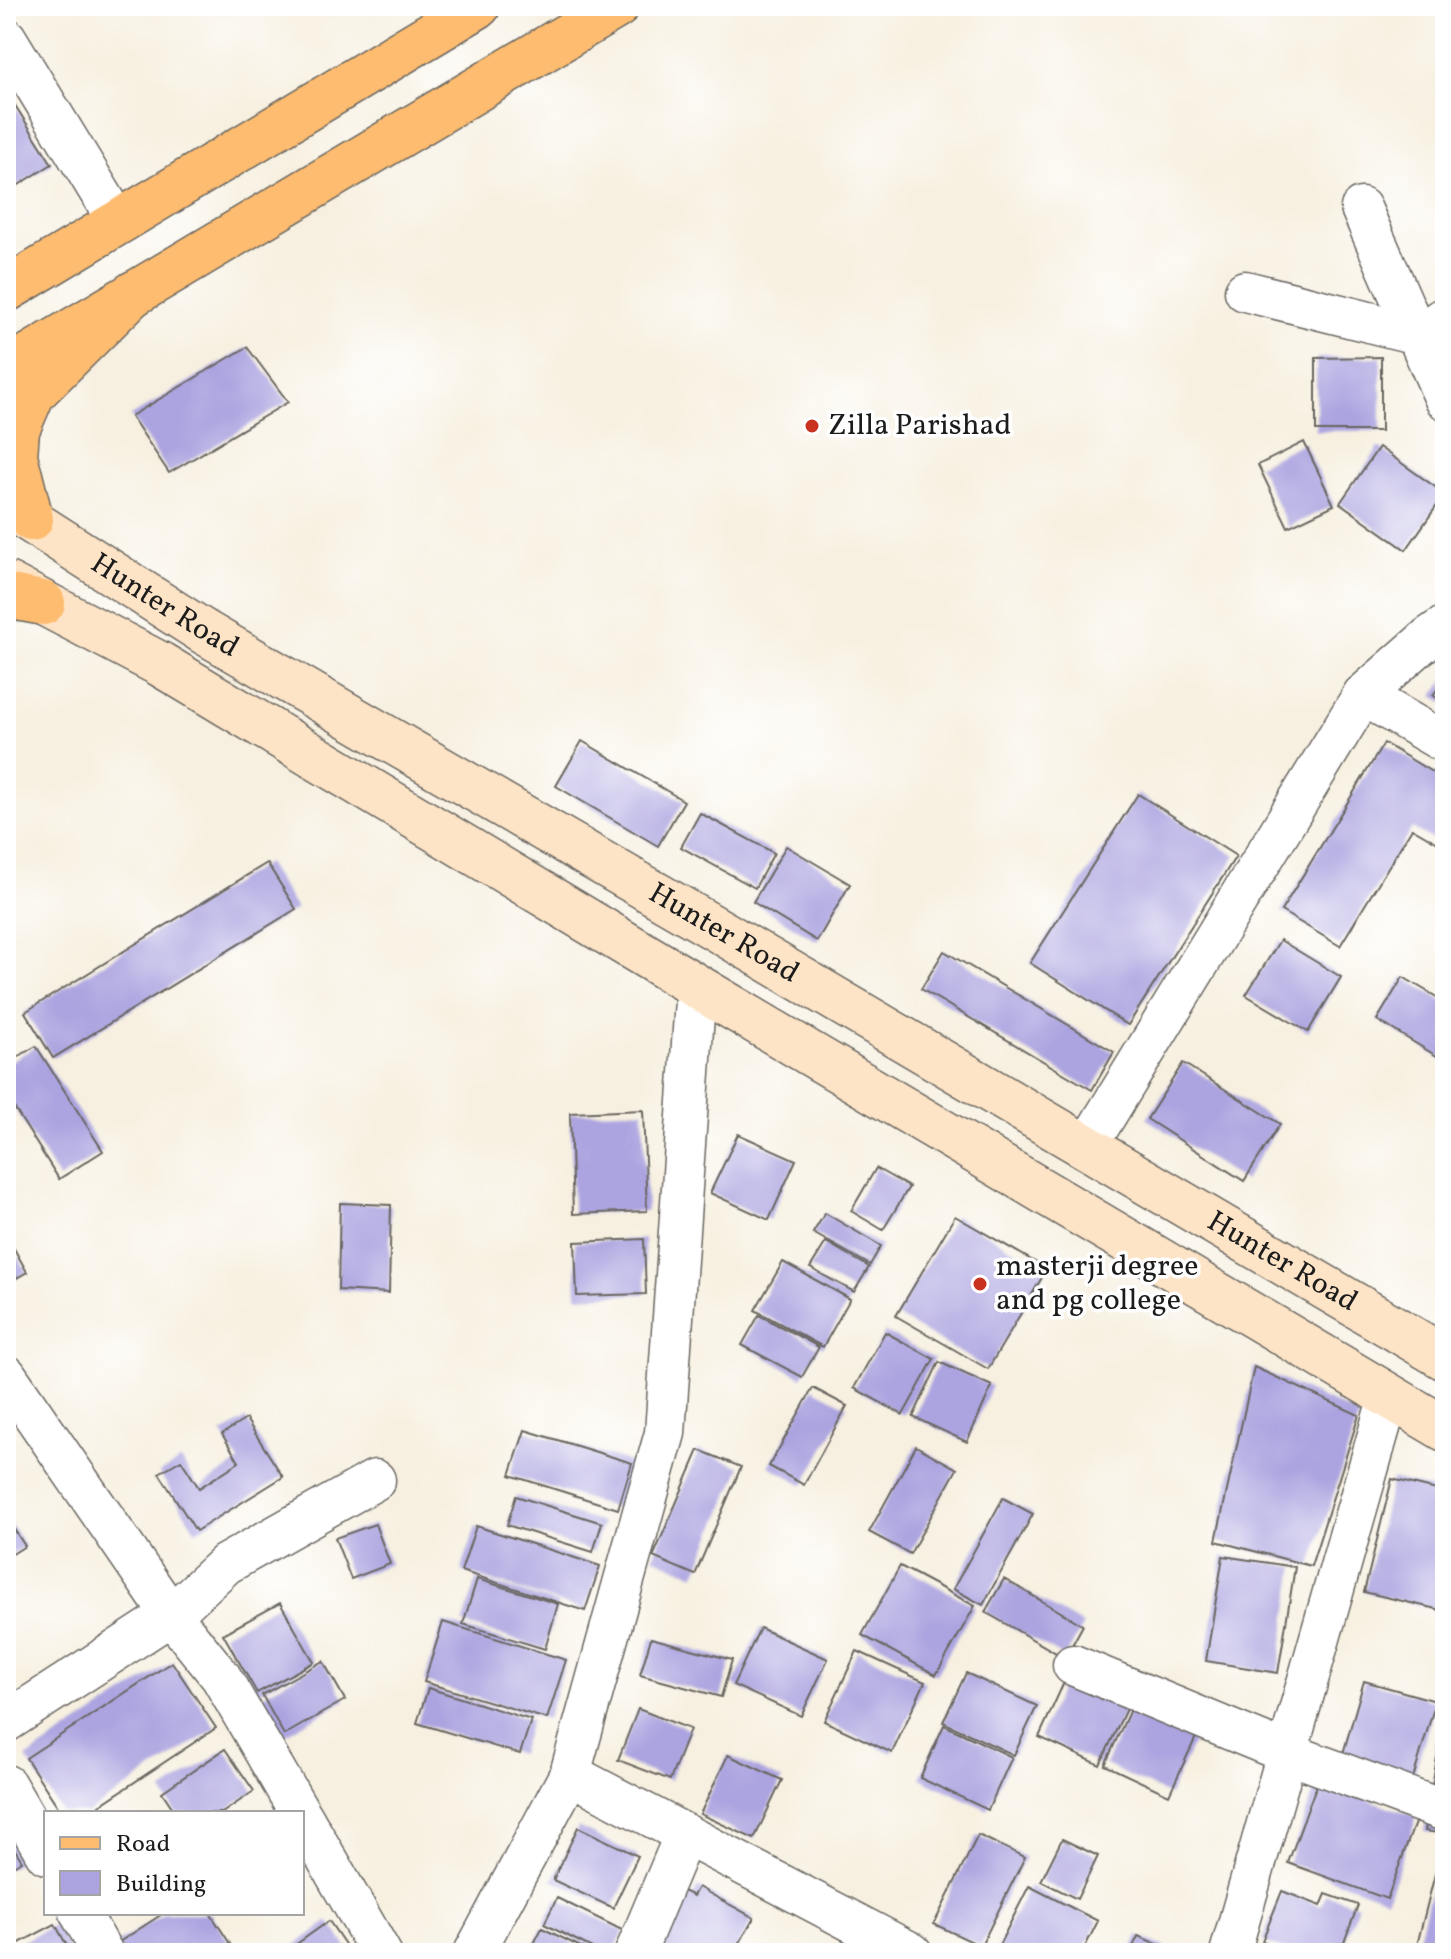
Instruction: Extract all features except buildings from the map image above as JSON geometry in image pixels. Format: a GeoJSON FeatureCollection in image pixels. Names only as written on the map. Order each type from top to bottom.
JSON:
{"type":"FeatureCollection","features":[{"type":"Feature","properties":{"kind":"main road"},"geometry":{"type":"LineString","coordinates":[[6,290],[478,6]]}},
{"type":"Feature","properties":{"kind":"main road"},"geometry":{"type":"LineString","coordinates":[[6,370],[617,6]]}},
{"type":"Feature","properties":{"kind":"main road"},"geometry":{"type":"LineString","coordinates":[[18,512],[17,430],[33,393],[134,293]]}},
{"type":"Feature","properties":{"kind":"main road","name":"Hunter Road"},"geometry":{"type":"LineString","coordinates":[[18,512],[204,632],[1445,1358]]}},
{"type":"Feature","properties":{"kind":"main road","name":"Hunter Road"},"geometry":{"type":"LineString","coordinates":[[18,594],[160,664],[696,986],[1445,1429]]}},
{"type":"Feature","properties":{"kind":"street"},"geometry":{"type":"LineString","coordinates":[[6,38],[118,222]]}},
{"type":"Feature","properties":{"kind":"street"},"geometry":{"type":"LineString","coordinates":[[1361,208],[1431,326],[1445,399]]}},
{"type":"Feature","properties":{"kind":"street"},"geometry":{"type":"LineString","coordinates":[[1245,291],[1431,326]]}},
{"type":"Feature","properties":{"kind":"street"},"geometry":{"type":"LineString","coordinates":[[1086,1148],[1363,695],[1445,626]]}},
{"type":"Feature","properties":{"kind":"street"},"geometry":{"type":"LineString","coordinates":[[1363,695],[1445,743]]}},
{"type":"Feature","properties":{"kind":"street"},"geometry":{"type":"LineString","coordinates":[[474,1953],[570,1774],[665,1433],[696,986]]}},
{"type":"Feature","properties":{"kind":"street"},"geometry":{"type":"LineString","coordinates":[[6,1375],[171,1615],[221,1677],[299,1811]]}},
{"type":"Feature","properties":{"kind":"street"},"geometry":{"type":"LineString","coordinates":[[1230,1953],[1389,1396]]}},
{"type":"Feature","properties":{"kind":"street"},"geometry":{"type":"LineString","coordinates":[[6,1722],[171,1615],[226,1564],[375,1480]]}},
{"type":"Feature","properties":{"kind":"street"},"geometry":{"type":"LineString","coordinates":[[1073,1665],[1287,1753],[1445,1811]]}},
{"type":"Feature","properties":{"kind":"street"},"geometry":{"type":"LineString","coordinates":[[570,1774],[902,1951]]}},
{"type":"Feature","properties":{"kind":"street"},"geometry":{"type":"LineString","coordinates":[[6,1785],[44,1851]]}},
{"type":"Feature","properties":{"kind":"street"},"geometry":{"type":"LineString","coordinates":[[304,1820],[381,1953]]}},
{"type":"Feature","properties":{"kind":"street"},"geometry":{"type":"LineString","coordinates":[[635,1953],[685,1834]]}},
{"type":"Feature","properties":{"kind":"street"},"geometry":{"type":"LineString","coordinates":[[81,1915],[103,1953]]}},
{"type":"Feature","properties":{"kind":"place","name":"Zilla Parishad"},"geometry":{"type":"Point","coordinates":[812,426]}},
{"type":"Feature","properties":{"kind":"place","name":"masterji degree and pg college"},"geometry":{"type":"Point","coordinates":[980,1284]}}]}
